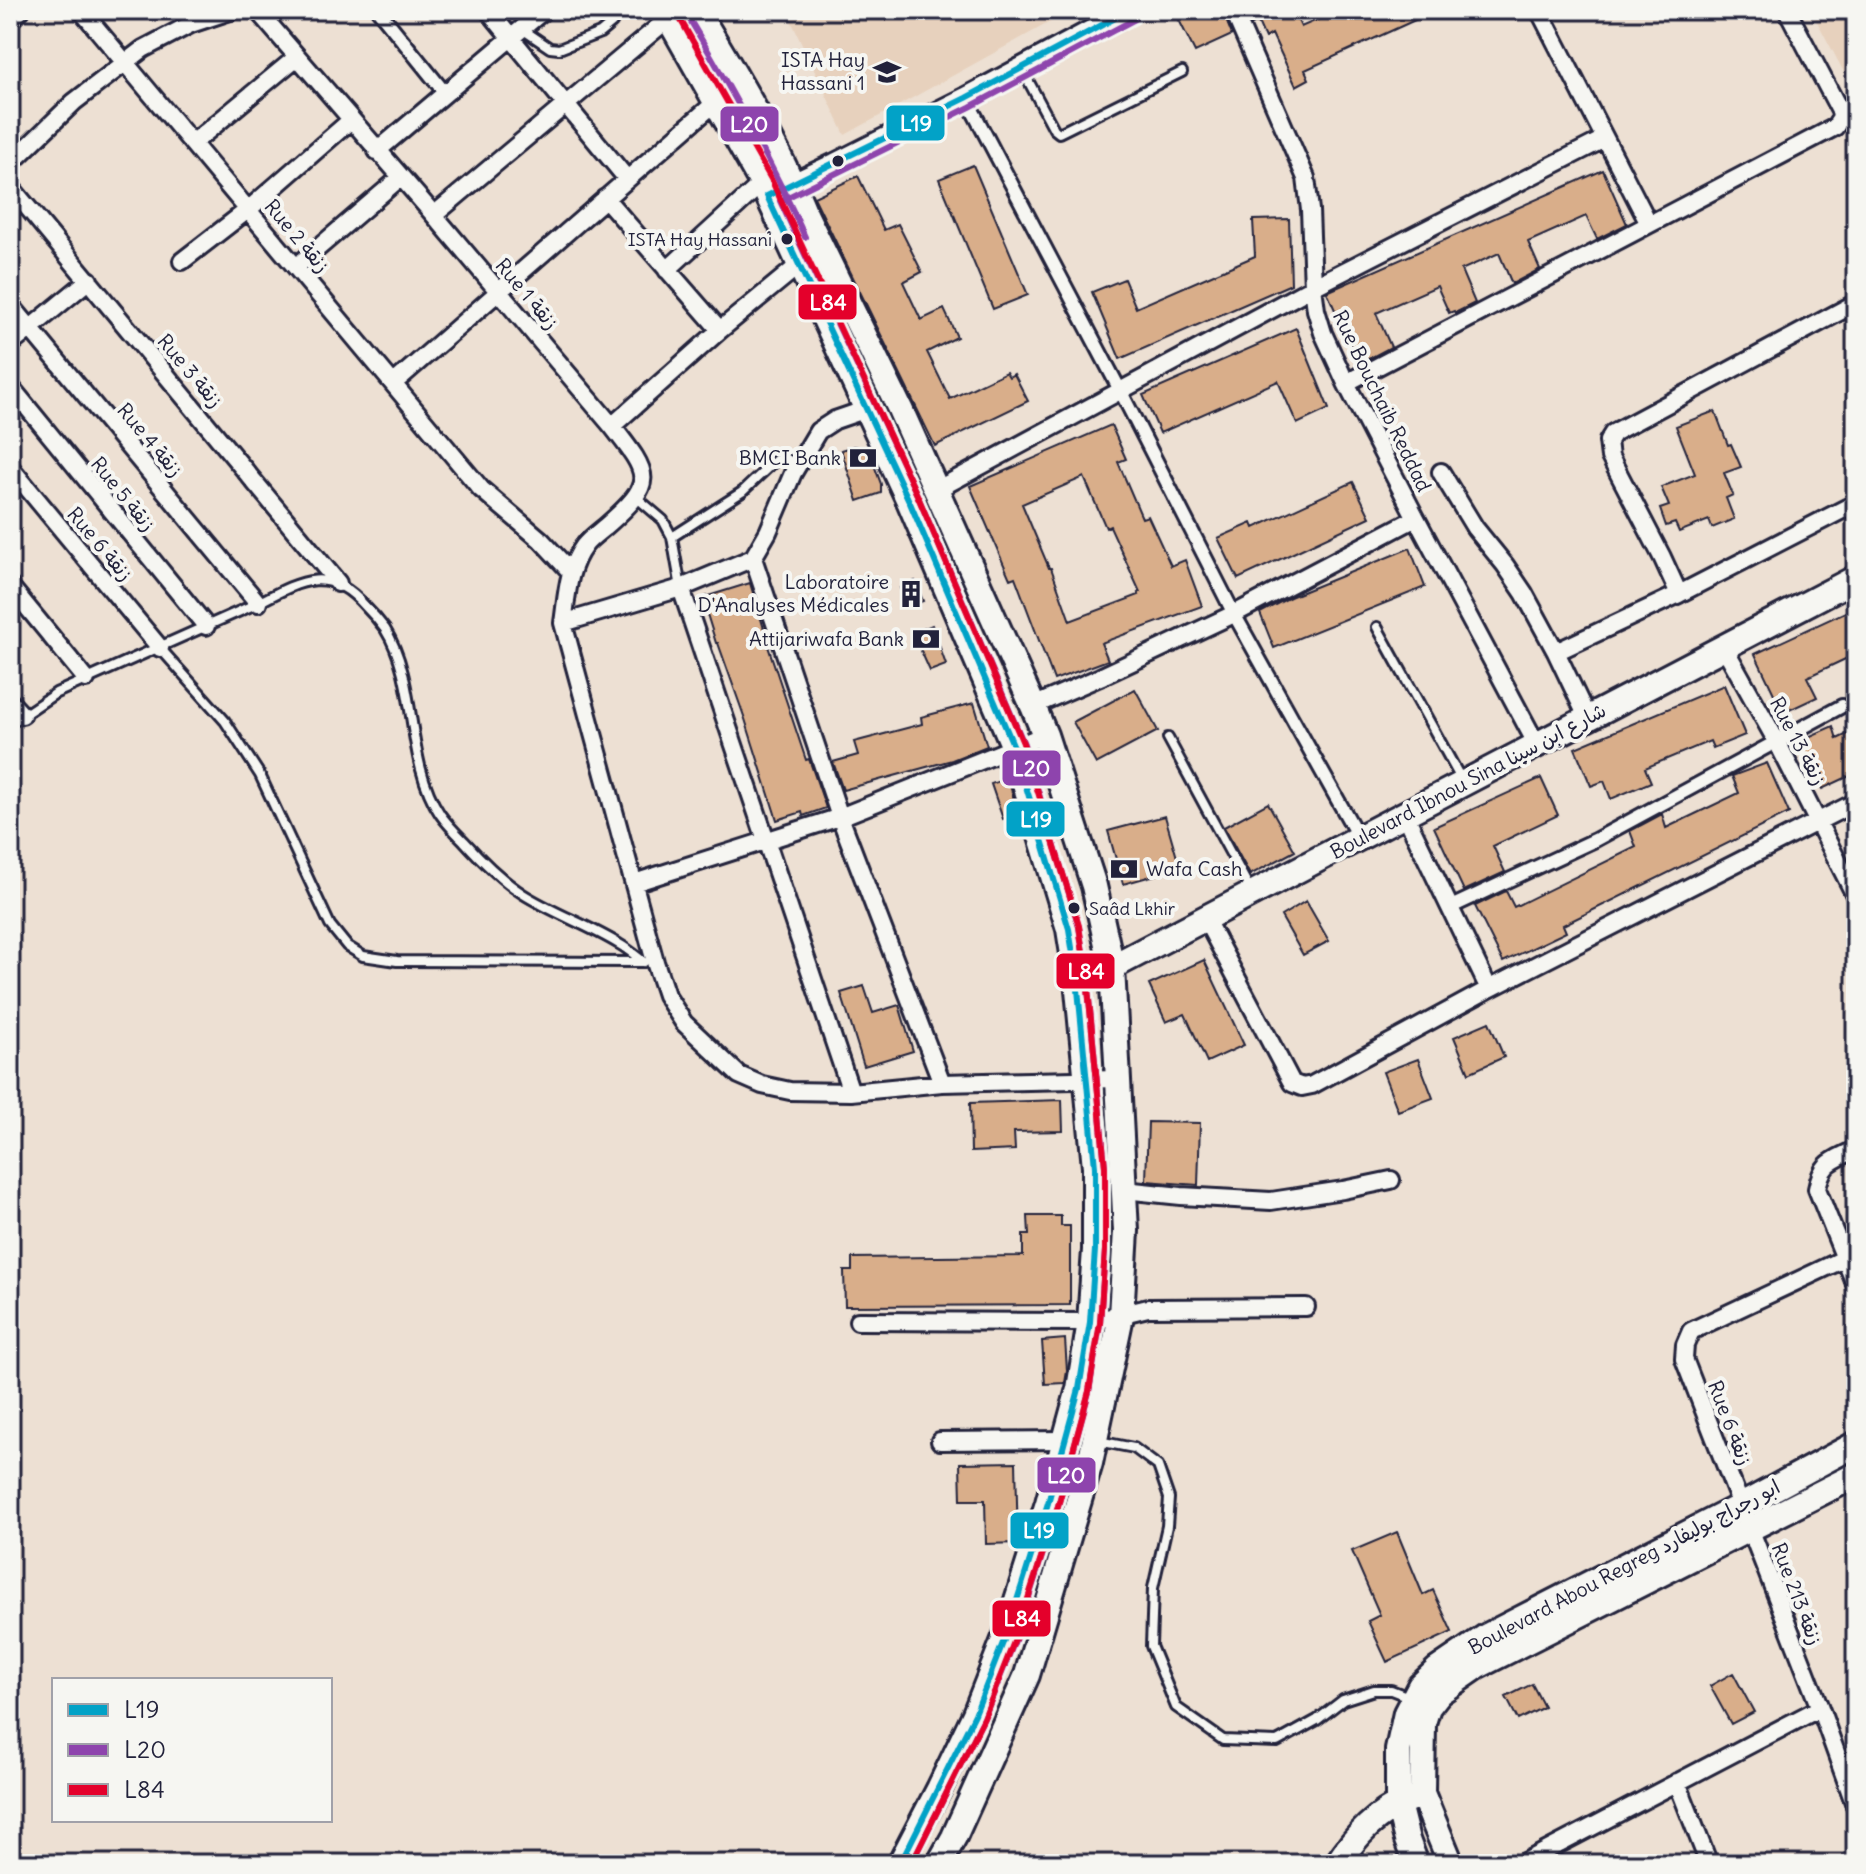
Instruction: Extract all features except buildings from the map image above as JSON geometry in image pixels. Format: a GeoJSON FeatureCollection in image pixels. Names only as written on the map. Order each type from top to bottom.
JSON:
{"type":"FeatureCollection","features":[{"type":"Feature","properties":{"kind":"main road"},"geometry":{"type":"LineString","coordinates":[[696,10],[792,184],[938,489],[1033,706],[1094,886],[1112,967],[1126,1231],[1121,1316],[1095,1440],[1027,1675],[943,1863]]}},
{"type":"Feature","properties":{"kind":"main road"},"geometry":{"type":"LineString","coordinates":[[667,14],[764,190],[910,503],[1014,747],[1069,929],[1077,979],[1095,1167],[1095,1250],[1090,1322],[1079,1389],[1048,1503],[1001,1648],[975,1714],[905,1854]]}},
{"type":"Feature","properties":{"kind":"main road","name":"Boulevard Ibnou Sina شارع ابن سينا"},"geometry":{"type":"LineString","coordinates":[[1077,979],[1112,967],[1856,578]]}},
{"type":"Feature","properties":{"kind":"main road","name":"Boulevard Abou Regreg ابو رجراج بوليفارد"},"geometry":{"type":"LineString","coordinates":[[1416,1864],[1398,1804],[1398,1750],[1406,1713],[1420,1686],[1437,1670],[1487,1636],[1745,1517],[1856,1444]]}},
{"type":"Feature","properties":{"kind":"main road"},"geometry":{"type":"LineString","coordinates":[[1451,1864],[1422,1793],[1423,1723],[1428,1707],[1439,1693],[1478,1666],[1745,1517],[1856,1475]]}},
{"type":"Feature","properties":{"kind":"main road"},"geometry":{"type":"LineString","coordinates":[[1337,1864],[1352,1841],[1372,1821],[1422,1793]]}},
{"type":"Feature","properties":{"kind":"street"},"geometry":{"type":"LineString","coordinates":[[10,20],[21,10]]}},
{"type":"Feature","properties":{"kind":"street","name":"Rue 2 زنقة"},"geometry":{"type":"LineString","coordinates":[[81,10],[481,489],[541,540],[570,571]]}},
{"type":"Feature","properties":{"kind":"street"},"geometry":{"type":"LineString","coordinates":[[10,164],[74,102],[124,62],[165,36],[233,10]]}},
{"type":"Feature","properties":{"kind":"street","name":"Rue 1 زنقة"},"geometry":{"type":"LineString","coordinates":[[257,10],[630,448],[641,467],[644,480],[636,497]]}},
{"type":"Feature","properties":{"kind":"street"},"geometry":{"type":"LineString","coordinates":[[378,10],[445,93]]}},
{"type":"Feature","properties":{"kind":"street"},"geometry":{"type":"LineString","coordinates":[[488,10],[516,33],[565,104],[627,179]]}},
{"type":"Feature","properties":{"kind":"street"},"geometry":{"type":"LineString","coordinates":[[377,151],[544,10]]}},
{"type":"Feature","properties":{"kind":"street"},"geometry":{"type":"LineString","coordinates":[[667,270],[764,190],[792,184],[835,164],[1130,10]]}},
{"type":"Feature","properties":{"kind":"street","name":"Rue Bouchaib Reddad"},"geometry":{"type":"LineString","coordinates":[[1233,10],[1306,178],[1313,287],[1323,333],[1416,518],[1537,745]]}},
{"type":"Feature","properties":{"kind":"street"},"geometry":{"type":"LineString","coordinates":[[1539,10],[1649,224]]}},
{"type":"Feature","properties":{"kind":"street"},"geometry":{"type":"LineString","coordinates":[[1346,383],[1835,127],[1841,118],[1840,111],[1787,10]]}},
{"type":"Feature","properties":{"kind":"street"},"geometry":{"type":"LineString","coordinates":[[434,215],[667,14]]}},
{"type":"Feature","properties":{"kind":"street"},"geometry":{"type":"LineString","coordinates":[[193,143],[297,57]]}},
{"type":"Feature","properties":{"kind":"street"},"geometry":{"type":"LineString","coordinates":[[966,98],[1234,614],[1359,838]]}},
{"type":"Feature","properties":{"kind":"street"},"geometry":{"type":"LineString","coordinates":[[394,383],[716,102]]}},
{"type":"Feature","properties":{"kind":"street"},"geometry":{"type":"LineString","coordinates":[[182,261],[249,209],[351,120]]}},
{"type":"Feature","properties":{"kind":"street"},"geometry":{"type":"LineString","coordinates":[[938,489],[1313,287],[1604,139]]}},
{"type":"Feature","properties":{"kind":"street"},"geometry":{"type":"LineString","coordinates":[[297,266],[401,177]]}},
{"type":"Feature","properties":{"kind":"street","name":"Rue 3 زنقة"},"geometry":{"type":"LineString","coordinates":[[10,186],[338,583]]}},
{"type":"Feature","properties":{"kind":"street"},"geometry":{"type":"LineString","coordinates":[[605,198],[720,330]]}},
{"type":"Feature","properties":{"kind":"street"},"geometry":{"type":"LineString","coordinates":[[612,426],[799,265]]}},
{"type":"Feature","properties":{"kind":"street"},"geometry":{"type":"LineString","coordinates":[[10,345],[89,280]]}},
{"type":"Feature","properties":{"kind":"street"},"geometry":{"type":"LineString","coordinates":[[1679,594],[1610,457],[1608,441],[1613,433],[1856,303]]}},
{"type":"Feature","properties":{"kind":"street","name":"Rue 4 زنقة"},"geometry":{"type":"LineString","coordinates":[[10,304],[258,603]]}},
{"type":"Feature","properties":{"kind":"street","name":"Rue 5 زنقة"},"geometry":{"type":"LineString","coordinates":[[10,386],[206,626]]}},
{"type":"Feature","properties":{"kind":"street"},"geometry":{"type":"LineString","coordinates":[[563,623],[681,588],[753,558],[798,464],[818,431],[835,420],[867,409]]}},
{"type":"Feature","properties":{"kind":"street","name":"Rue 6 زنقة"},"geometry":{"type":"LineString","coordinates":[[10,467],[160,648]]}},
{"type":"Feature","properties":{"kind":"street"},"geometry":{"type":"LineString","coordinates":[[1441,472],[1475,528],[1524,593],[1588,719]]}},
{"type":"Feature","properties":{"kind":"street"},"geometry":{"type":"LineString","coordinates":[[636,497],[584,545],[570,571],[563,623],[634,883],[650,962],[684,1023],[739,1075],[762,1085],[790,1091],[851,1092],[942,1083],[1118,1079]]}},
{"type":"Feature","properties":{"kind":"street"},"geometry":{"type":"LineString","coordinates":[[1556,652],[1679,594],[1856,503]]}},
{"type":"Feature","properties":{"kind":"street"},"geometry":{"type":"LineString","coordinates":[[1033,706],[1234,614],[1416,518]]}},
{"type":"Feature","properties":{"kind":"street"},"geometry":{"type":"LineString","coordinates":[[753,558],[840,817],[942,1083]]}},
{"type":"Feature","properties":{"kind":"street"},"geometry":{"type":"LineString","coordinates":[[10,586],[86,679]]}},
{"type":"Feature","properties":{"kind":"street"},"geometry":{"type":"LineString","coordinates":[[681,588],[851,1092]]}},
{"type":"Feature","properties":{"kind":"street","name":"Rue 13 زنقة"},"geometry":{"type":"LineString","coordinates":[[1724,647],[1777,742],[1856,897]]}},
{"type":"Feature","properties":{"kind":"street"},"geometry":{"type":"LineString","coordinates":[[10,702],[16,720]]}},
{"type":"Feature","properties":{"kind":"street"},"geometry":{"type":"LineString","coordinates":[[1451,907],[1595,840],[1842,706]]}},
{"type":"Feature","properties":{"kind":"street"},"geometry":{"type":"LineString","coordinates":[[634,883],[840,817],[1045,735]]}},
{"type":"Feature","properties":{"kind":"street"},"geometry":{"type":"LineString","coordinates":[[1205,918],[1292,1083],[1302,1087],[1312,1085],[1489,989],[1856,802]]}},
{"type":"Feature","properties":{"kind":"street"},"geometry":{"type":"LineString","coordinates":[[1405,814],[1489,989]]}},
{"type":"Feature","properties":{"kind":"street"},"geometry":{"type":"LineString","coordinates":[[1856,1149],[1826,1165],[1817,1189],[1856,1286]]}},
{"type":"Feature","properties":{"kind":"street"},"geometry":{"type":"LineString","coordinates":[[1124,1190],[1271,1201],[1391,1180]]}},
{"type":"Feature","properties":{"kind":"street","name":"Rue 6 زنقة"},"geometry":{"type":"LineString","coordinates":[[1745,1517],[1684,1359],[1685,1345],[1691,1331],[1846,1258]]}},
{"type":"Feature","properties":{"kind":"street"},"geometry":{"type":"LineString","coordinates":[[858,1321],[1090,1322],[1148,1308],[1306,1307]]}},
{"type":"Feature","properties":{"kind":"street"},"geometry":{"type":"LineString","coordinates":[[940,1441],[1065,1440]]}},
{"type":"Feature","properties":{"kind":"street","name":"Rue 213 زنقة"},"geometry":{"type":"LineString","coordinates":[[1745,1517],[1856,1808]]}},
{"type":"Feature","properties":{"kind":"street"},"geometry":{"type":"LineString","coordinates":[[1521,1864],[1820,1708]]}},
{"type":"Feature","properties":{"kind":"street"},"geometry":{"type":"LineString","coordinates":[[1677,1782],[1709,1864]]}},
{"type":"Feature","properties":{"kind":"street"},"geometry":{"type":"LineString","coordinates":[[905,1854],[943,1863]]}},
{"type":"Feature","properties":{"kind":"lane"},"geometry":{"type":"LineString","coordinates":[[516,33],[559,49],[600,33],[612,23],[617,13],[615,10]]}},
{"type":"Feature","properties":{"kind":"lane"},"geometry":{"type":"LineString","coordinates":[[1021,68],[1059,133],[1182,72]]}},
{"type":"Feature","properties":{"kind":"lane"},"geometry":{"type":"LineString","coordinates":[[672,537],[742,492],[776,460],[784,458],[798,464]]}},
{"type":"Feature","properties":{"kind":"lane"},"geometry":{"type":"LineString","coordinates":[[636,497],[663,520],[672,537],[681,588]]}},
{"type":"Feature","properties":{"kind":"lane"},"geometry":{"type":"LineString","coordinates":[[16,720],[56,693],[286,588],[325,579],[338,583],[355,594],[385,630],[407,692],[424,776],[446,821],[497,875],[524,894],[650,962]]}},
{"type":"Feature","properties":{"kind":"lane"},"geometry":{"type":"LineString","coordinates":[[1377,627],[1464,783]]}},
{"type":"Feature","properties":{"kind":"lane"},"geometry":{"type":"LineString","coordinates":[[160,648],[225,721],[260,775],[330,925],[347,946],[363,956],[397,961],[650,962]]}},
{"type":"Feature","properties":{"kind":"lane"},"geometry":{"type":"LineString","coordinates":[[1168,738],[1252,894]]}},
{"type":"Feature","properties":{"kind":"lane"},"geometry":{"type":"LineString","coordinates":[[1095,1440],[1134,1448],[1158,1466],[1169,1498],[1167,1526],[1153,1588],[1151,1646],[1176,1707],[1223,1740],[1277,1742],[1317,1720],[1343,1700],[1374,1690],[1391,1690],[1413,1699]]}},
{"type":"Feature","properties":{"kind":"shaded area","name":"ISTA Hay Hassani 1"},"geometry":{"type":"Polygon","coordinates":[[[786,10],[1072,10],[845,135],[786,10]]]}},
{"type":"Feature","properties":{"kind":"shaded area"},"geometry":{"type":"Polygon","coordinates":[[[1811,10],[1856,10],[1856,95],[1811,10]]]}},
{"type":"Feature","properties":{"kind":"transit line","name":"L84"},"geometry":{"type":"LineString","coordinates":[[675,10],[771,179],[919,499],[1023,743],[1079,926],[1087,978],[1105,1167],[1105,1250],[1100,1323],[1089,1391],[1058,1506],[1015,1639],[984,1718],[911,1864]]}},
{"type":"Feature","properties":{"kind":"transit line","name":"L19"},"geometry":{"type":"LineString","coordinates":[[900,1864],[975,1714],[1006,1635],[1048,1503],[1079,1389],[1090,1322],[1095,1250],[1095,1167],[1077,979],[1069,929],[1014,747],[910,503],[767,196],[966,98],[1130,10]]}},
{"type":"Feature","properties":{"kind":"transit line","name":"L20"},"geometry":{"type":"LineString","coordinates":[[687,15],[749,124],[805,237]]}},
{"type":"Feature","properties":{"kind":"transit line","name":"L20"},"geometry":{"type":"LineString","coordinates":[[911,1864],[984,1718],[1016,1638],[1058,1506],[1089,1392],[1100,1324],[1105,1250],[1105,1166],[1087,978],[1079,927],[1024,744],[919,499],[780,201],[970,107],[1135,19]]}},
{"type":"Feature","properties":{"kind":"place","name":"ISTA Hay Hassani 1"},"geometry":{"type":"Point","coordinates":[887,72]}},
{"type":"Feature","properties":{"kind":"place","name":"ISTA Hay Hassani"},"geometry":{"type":"Point","coordinates":[787,239]}},
{"type":"Feature","properties":{"kind":"place","name":"BMCI Bank"},"geometry":{"type":"Point","coordinates":[863,458]}},
{"type":"Feature","properties":{"kind":"place","name":"Laboratoire D'Analyses Médicales"},"geometry":{"type":"Point","coordinates":[911,594]}},
{"type":"Feature","properties":{"kind":"place","name":"Attijariwafa Bank"},"geometry":{"type":"Point","coordinates":[926,639]}},
{"type":"Feature","properties":{"kind":"place","name":"Wafa Cash"},"geometry":{"type":"Point","coordinates":[1124,869]}},
{"type":"Feature","properties":{"kind":"place","name":"Saâd Lkhir"},"geometry":{"type":"Point","coordinates":[1074,908]}}]}
